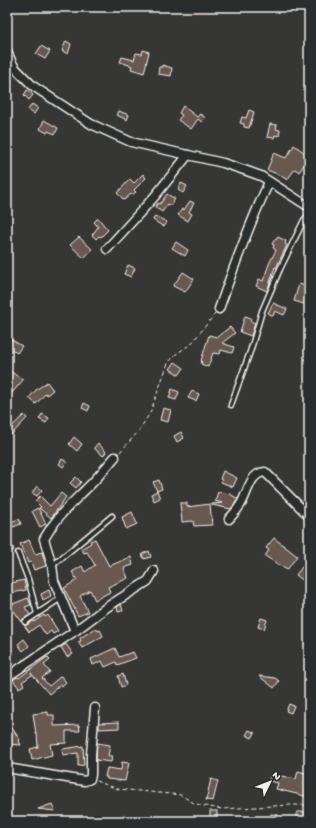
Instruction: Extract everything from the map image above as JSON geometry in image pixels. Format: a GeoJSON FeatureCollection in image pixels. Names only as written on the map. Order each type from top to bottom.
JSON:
{"type":"FeatureCollection","features":[{"type":"Feature","properties":{"kind":"street"},"geometry":{"type":"LineString","coordinates":[[7,51],[16,69],[33,86],[91,124],[131,142],[223,163],[261,176],[309,207]]}},
{"type":"Feature","properties":{"kind":"street"},"geometry":{"type":"LineString","coordinates":[[107,249],[155,196],[188,156]]}},
{"type":"Feature","properties":{"kind":"street"},"geometry":{"type":"LineString","coordinates":[[219,309],[235,263],[269,182]]}},
{"type":"Feature","properties":{"kind":"street"},"geometry":{"type":"LineString","coordinates":[[75,631],[54,580],[52,565],[44,539],[52,525],[64,510],[87,488],[115,457]]}},
{"type":"Feature","properties":{"kind":"street"},"geometry":{"type":"LineString","coordinates":[[229,519],[241,504],[254,476],[260,472],[265,472],[309,516]]}},
{"type":"Feature","properties":{"kind":"street"},"geometry":{"type":"LineString","coordinates":[[7,677],[75,631],[107,607],[148,582],[154,570]]}},
{"type":"Feature","properties":{"kind":"street"},"geometry":{"type":"LineString","coordinates":[[7,768],[85,781],[90,779],[95,708]]}},
{"type":"Feature","properties":{"kind":"lane"},"geometry":{"type":"LineString","coordinates":[[7,63],[16,69]]}},
{"type":"Feature","properties":{"kind":"lane"},"geometry":{"type":"LineString","coordinates":[[231,405],[251,349],[262,311],[280,268],[304,220],[309,214]]}},
{"type":"Feature","properties":{"kind":"lane"},"geometry":{"type":"LineString","coordinates":[[52,565],[112,516]]}},
{"type":"Feature","properties":{"kind":"lane"},"geometry":{"type":"LineString","coordinates":[[18,553],[28,579],[37,614]]}},
{"type":"Feature","properties":{"kind":"lane"},"geometry":{"type":"LineString","coordinates":[[25,622],[61,598]]}},
{"type":"Feature","properties":{"kind":"path"},"geometry":{"type":"LineString","coordinates":[[115,457],[138,432],[150,413],[168,363],[176,354],[191,344],[219,309]]}},
{"type":"Feature","properties":{"kind":"path"},"geometry":{"type":"LineString","coordinates":[[90,779],[118,789],[181,794],[199,805],[222,809],[309,805]]}},
{"type":"Feature","properties":{"kind":"building"},"geometry":{"type":"Polygon","coordinates":[[[66,41],[71,44],[68,54],[62,51],[66,41]]]}},
{"type":"Feature","properties":{"kind":"building"},"geometry":{"type":"Polygon","coordinates":[[[41,46],[50,51],[45,59],[36,54],[41,46]]]}},
{"type":"Feature","properties":{"kind":"building"},"geometry":{"type":"Polygon","coordinates":[[[143,50],[149,52],[144,73],[131,69],[132,66],[120,62],[122,57],[134,60],[136,53],[142,54],[143,50]]]}},
{"type":"Feature","properties":{"kind":"building"},"geometry":{"type":"Polygon","coordinates":[[[162,65],[172,68],[171,76],[158,74],[159,67],[162,67],[162,65]]]}},
{"type":"Feature","properties":{"kind":"building"},"geometry":{"type":"Polygon","coordinates":[[[27,90],[33,95],[29,100],[24,95],[27,90]]]}},
{"type":"Feature","properties":{"kind":"building"},"geometry":{"type":"Polygon","coordinates":[[[32,104],[38,108],[34,114],[28,110],[32,104]]]}},
{"type":"Feature","properties":{"kind":"building"},"geometry":{"type":"Polygon","coordinates":[[[183,106],[197,117],[200,114],[206,118],[202,122],[198,119],[191,129],[178,120],[182,115],[179,113],[183,106]]]}},
{"type":"Feature","properties":{"kind":"building"},"geometry":{"type":"Polygon","coordinates":[[[249,110],[254,112],[249,128],[244,127],[244,124],[240,123],[242,117],[246,118],[249,110]]]}},
{"type":"Feature","properties":{"kind":"building"},"geometry":{"type":"Polygon","coordinates":[[[119,111],[129,115],[127,120],[117,115],[119,111]]]}},
{"type":"Feature","properties":{"kind":"building"},"geometry":{"type":"Polygon","coordinates":[[[44,120],[58,128],[55,134],[48,131],[47,133],[40,129],[44,120]]]}},
{"type":"Feature","properties":{"kind":"building"},"geometry":{"type":"Polygon","coordinates":[[[270,124],[277,125],[276,129],[280,130],[279,136],[275,135],[274,138],[267,137],[270,124]]]}},
{"type":"Feature","properties":{"kind":"building"},"geometry":{"type":"Polygon","coordinates":[[[294,145],[309,156],[299,172],[295,169],[287,180],[280,175],[267,170],[274,153],[286,158],[294,145]]]}},
{"type":"Feature","properties":{"kind":"building"},"geometry":{"type":"Polygon","coordinates":[[[143,174],[146,178],[134,190],[136,192],[132,195],[131,194],[124,200],[117,193],[130,179],[134,183],[143,174]]]}},
{"type":"Feature","properties":{"kind":"building"},"geometry":{"type":"Polygon","coordinates":[[[181,183],[187,186],[183,193],[178,190],[181,183]]]}},
{"type":"Feature","properties":{"kind":"building"},"geometry":{"type":"Polygon","coordinates":[[[167,194],[175,199],[170,206],[168,204],[162,212],[155,207],[158,203],[160,204],[167,194]]]}},
{"type":"Feature","properties":{"kind":"building"},"geometry":{"type":"Polygon","coordinates":[[[190,201],[194,203],[189,212],[192,214],[188,221],[178,215],[182,209],[184,210],[190,201]]]}},
{"type":"Feature","properties":{"kind":"building"},"geometry":{"type":"Polygon","coordinates":[[[155,216],[167,222],[164,227],[153,220],[155,216]]]}},
{"type":"Feature","properties":{"kind":"building"},"geometry":{"type":"Polygon","coordinates":[[[98,218],[108,230],[101,237],[99,236],[96,239],[92,235],[98,227],[94,222],[98,218]]]}},
{"type":"Feature","properties":{"kind":"building"},"geometry":{"type":"Polygon","coordinates":[[[79,237],[92,249],[84,258],[70,245],[79,237]]]}},
{"type":"Feature","properties":{"kind":"building"},"geometry":{"type":"Polygon","coordinates":[[[278,237],[286,241],[285,244],[287,245],[276,268],[275,267],[267,291],[256,286],[259,279],[263,281],[276,250],[273,248],[274,245],[272,244],[278,237]]]}},
{"type":"Feature","properties":{"kind":"building"},"geometry":{"type":"Polygon","coordinates":[[[176,242],[188,250],[185,256],[172,248],[176,242]]]}},
{"type":"Feature","properties":{"kind":"building"},"geometry":{"type":"Polygon","coordinates":[[[128,265],[135,268],[131,277],[124,274],[128,265]]]}},
{"type":"Feature","properties":{"kind":"building"},"geometry":{"type":"Polygon","coordinates":[[[183,272],[194,279],[185,292],[173,286],[183,272]]]}},
{"type":"Feature","properties":{"kind":"building"},"geometry":{"type":"Polygon","coordinates":[[[299,284],[309,287],[304,304],[294,301],[299,284]]]}},
{"type":"Feature","properties":{"kind":"building"},"geometry":{"type":"Polygon","coordinates":[[[273,303],[287,309],[284,315],[275,311],[273,316],[268,313],[273,303]]]}},
{"type":"Feature","properties":{"kind":"building"},"geometry":{"type":"Polygon","coordinates":[[[245,316],[251,318],[250,321],[255,323],[251,336],[240,332],[245,316]]]}},
{"type":"Feature","properties":{"kind":"building"},"geometry":{"type":"Polygon","coordinates":[[[230,327],[235,333],[222,343],[234,347],[232,353],[221,350],[220,354],[213,353],[208,367],[201,364],[209,335],[217,337],[230,327]]]}},
{"type":"Feature","properties":{"kind":"building"},"geometry":{"type":"Polygon","coordinates":[[[7,337],[22,346],[17,353],[7,347],[7,337]]]}},
{"type":"Feature","properties":{"kind":"building"},"geometry":{"type":"Polygon","coordinates":[[[175,362],[184,368],[179,375],[170,369],[175,362]]]}},
{"type":"Feature","properties":{"kind":"building"},"geometry":{"type":"Polygon","coordinates":[[[7,369],[23,380],[7,399],[7,369]]]}},
{"type":"Feature","properties":{"kind":"building"},"geometry":{"type":"Polygon","coordinates":[[[47,382],[53,390],[47,395],[46,393],[36,404],[29,398],[36,390],[47,382]]]}},
{"type":"Feature","properties":{"kind":"building"},"geometry":{"type":"Polygon","coordinates":[[[172,389],[179,392],[176,400],[169,398],[172,389]]]}},
{"type":"Feature","properties":{"kind":"building"},"geometry":{"type":"Polygon","coordinates":[[[192,391],[199,394],[196,401],[188,398],[192,391]]]}},
{"type":"Feature","properties":{"kind":"building"},"geometry":{"type":"Polygon","coordinates":[[[84,403],[90,406],[88,411],[82,408],[84,403]]]}},
{"type":"Feature","properties":{"kind":"building"},"geometry":{"type":"Polygon","coordinates":[[[163,408],[171,410],[168,422],[160,420],[163,408]]]}},
{"type":"Feature","properties":{"kind":"building"},"geometry":{"type":"Polygon","coordinates":[[[42,414],[49,418],[46,423],[39,419],[42,414]]]}},
{"type":"Feature","properties":{"kind":"building"},"geometry":{"type":"Polygon","coordinates":[[[24,415],[27,418],[11,435],[7,431],[24,415]]]}},
{"type":"Feature","properties":{"kind":"building"},"geometry":{"type":"Polygon","coordinates":[[[181,432],[184,438],[177,442],[174,436],[181,432]]]}},
{"type":"Feature","properties":{"kind":"building"},"geometry":{"type":"Polygon","coordinates":[[[74,437],[82,444],[77,451],[69,444],[74,437]]]}},
{"type":"Feature","properties":{"kind":"building"},"geometry":{"type":"Polygon","coordinates":[[[98,443],[106,452],[103,456],[94,448],[98,443]]]}},
{"type":"Feature","properties":{"kind":"building"},"geometry":{"type":"Polygon","coordinates":[[[62,459],[67,462],[63,467],[59,464],[62,459]]]}},
{"type":"Feature","properties":{"kind":"building"},"geometry":{"type":"Polygon","coordinates":[[[223,471],[237,478],[233,487],[221,482],[222,480],[220,479],[223,471]]]}},
{"type":"Feature","properties":{"kind":"building"},"geometry":{"type":"Polygon","coordinates":[[[76,477],[81,482],[76,488],[70,483],[76,477]]]}},
{"type":"Feature","properties":{"kind":"building"},"geometry":{"type":"Polygon","coordinates":[[[159,480],[162,489],[157,491],[153,482],[159,480]]]}},
{"type":"Feature","properties":{"kind":"building"},"geometry":{"type":"Polygon","coordinates":[[[37,486],[42,490],[37,496],[32,493],[37,486]]]}},
{"type":"Feature","properties":{"kind":"building"},"geometry":{"type":"Polygon","coordinates":[[[157,491],[160,498],[154,501],[151,494],[157,491]]]}},
{"type":"Feature","properties":{"kind":"building"},"geometry":{"type":"Polygon","coordinates":[[[218,492],[230,494],[238,499],[231,509],[212,505],[222,503],[215,501],[218,492]]]}},
{"type":"Feature","properties":{"kind":"building"},"geometry":{"type":"Polygon","coordinates":[[[61,493],[66,497],[51,518],[39,508],[41,507],[35,501],[40,496],[50,506],[61,493]]]}},
{"type":"Feature","properties":{"kind":"building"},"geometry":{"type":"Polygon","coordinates":[[[180,503],[187,503],[187,507],[210,504],[212,525],[194,526],[193,521],[182,522],[180,503]]]}},
{"type":"Feature","properties":{"kind":"building"},"geometry":{"type":"Polygon","coordinates":[[[38,508],[46,524],[40,527],[32,511],[38,508]]]}},
{"type":"Feature","properties":{"kind":"building"},"geometry":{"type":"Polygon","coordinates":[[[132,512],[137,524],[126,529],[122,517],[132,512]]]}},
{"type":"Feature","properties":{"kind":"building"},"geometry":{"type":"Polygon","coordinates":[[[19,519],[21,524],[13,527],[11,522],[19,519]]]}},
{"type":"Feature","properties":{"kind":"building"},"geometry":{"type":"Polygon","coordinates":[[[7,535],[14,550],[7,554],[7,535]]]}},
{"type":"Feature","properties":{"kind":"building"},"geometry":{"type":"Polygon","coordinates":[[[274,538],[297,556],[287,570],[265,556],[269,550],[266,548],[274,538]]]}},
{"type":"Feature","properties":{"kind":"building"},"geometry":{"type":"Polygon","coordinates":[[[95,539],[109,566],[131,557],[133,565],[124,568],[128,578],[108,587],[110,592],[95,600],[90,590],[80,596],[88,612],[78,616],[64,588],[77,580],[72,572],[82,566],[85,572],[95,565],[87,552],[84,553],[81,549],[91,543],[90,541],[95,539]]]}},
{"type":"Feature","properties":{"kind":"building"},"geometry":{"type":"Polygon","coordinates":[[[29,540],[35,554],[42,552],[46,566],[34,570],[31,562],[28,563],[20,544],[29,540]]]}},
{"type":"Feature","properties":{"kind":"building"},"geometry":{"type":"Polygon","coordinates":[[[149,551],[151,557],[144,559],[142,554],[149,551]]]}},
{"type":"Feature","properties":{"kind":"building"},"geometry":{"type":"Polygon","coordinates":[[[302,567],[309,572],[309,585],[296,575],[302,567]]]}},
{"type":"Feature","properties":{"kind":"building"},"geometry":{"type":"Polygon","coordinates":[[[24,580],[26,590],[7,594],[7,584],[24,580]]]}},
{"type":"Feature","properties":{"kind":"building"},"geometry":{"type":"Polygon","coordinates":[[[49,590],[51,596],[43,600],[41,594],[49,590]]]}},
{"type":"Feature","properties":{"kind":"building"},"geometry":{"type":"Polygon","coordinates":[[[28,598],[31,605],[25,607],[30,615],[23,619],[22,622],[14,611],[13,612],[10,605],[28,598]]]}},
{"type":"Feature","properties":{"kind":"building"},"geometry":{"type":"Polygon","coordinates":[[[121,604],[123,611],[118,612],[117,607],[121,604]]]}},
{"type":"Feature","properties":{"kind":"building"},"geometry":{"type":"Polygon","coordinates":[[[44,615],[45,617],[48,615],[58,631],[53,634],[51,631],[46,635],[39,625],[29,632],[24,625],[27,625],[33,621],[34,622],[44,615]]]}},
{"type":"Feature","properties":{"kind":"building"},"geometry":{"type":"Polygon","coordinates":[[[261,618],[267,620],[264,629],[258,627],[261,618]]]}},
{"type":"Feature","properties":{"kind":"building"},"geometry":{"type":"Polygon","coordinates":[[[96,628],[98,631],[100,630],[103,636],[82,648],[78,642],[81,641],[80,638],[96,628]]]}},
{"type":"Feature","properties":{"kind":"building"},"geometry":{"type":"Polygon","coordinates":[[[24,639],[29,646],[23,651],[18,644],[24,639]]]}},
{"type":"Feature","properties":{"kind":"building"},"geometry":{"type":"Polygon","coordinates":[[[66,644],[73,654],[67,657],[61,647],[66,644]]]}},
{"type":"Feature","properties":{"kind":"building"},"geometry":{"type":"Polygon","coordinates":[[[115,648],[119,657],[133,652],[136,658],[117,665],[116,662],[105,667],[102,661],[93,665],[91,659],[115,648]]]}},
{"type":"Feature","properties":{"kind":"building"},"geometry":{"type":"Polygon","coordinates":[[[47,657],[50,660],[44,665],[50,672],[42,678],[49,686],[61,676],[66,682],[62,686],[61,684],[49,694],[31,673],[32,675],[22,682],[24,685],[19,688],[13,680],[17,677],[19,678],[47,657]]]}},
{"type":"Feature","properties":{"kind":"building"},"geometry":{"type":"Polygon","coordinates":[[[123,674],[126,685],[121,687],[118,676],[123,674]]]}},
{"type":"Feature","properties":{"kind":"building"},"geometry":{"type":"Polygon","coordinates":[[[259,676],[275,678],[279,681],[274,688],[259,676]]]}},
{"type":"Feature","properties":{"kind":"building"},"geometry":{"type":"Polygon","coordinates":[[[289,704],[294,706],[291,713],[286,711],[289,704]]]}},
{"type":"Feature","properties":{"kind":"building"},"geometry":{"type":"Polygon","coordinates":[[[48,712],[48,715],[54,715],[54,726],[79,725],[80,731],[66,731],[66,743],[50,744],[52,755],[32,760],[30,749],[38,747],[33,714],[48,712]]]}},
{"type":"Feature","properties":{"kind":"building"},"geometry":{"type":"Polygon","coordinates":[[[119,722],[119,728],[99,729],[99,723],[119,722]]]}},
{"type":"Feature","properties":{"kind":"building"},"geometry":{"type":"Polygon","coordinates":[[[12,728],[20,740],[21,745],[7,744],[7,737],[12,738],[8,731],[12,728]]]}},
{"type":"Feature","properties":{"kind":"building"},"geometry":{"type":"Polygon","coordinates":[[[249,730],[255,733],[252,738],[246,735],[249,730]]]}},
{"type":"Feature","properties":{"kind":"building"},"geometry":{"type":"Polygon","coordinates":[[[97,743],[110,745],[108,756],[112,756],[111,762],[96,760],[97,743]]]}},
{"type":"Feature","properties":{"kind":"building"},"geometry":{"type":"Polygon","coordinates":[[[83,746],[84,765],[78,766],[78,753],[63,755],[62,749],[83,746]]]}},
{"type":"Feature","properties":{"kind":"building"},"geometry":{"type":"Polygon","coordinates":[[[122,762],[129,763],[125,781],[107,779],[107,777],[105,777],[107,768],[121,770],[122,762]]]}},
{"type":"Feature","properties":{"kind":"building"},"geometry":{"type":"Polygon","coordinates":[[[298,771],[309,774],[309,797],[276,789],[278,783],[269,781],[271,774],[296,779],[298,771]]]}},
{"type":"Feature","properties":{"kind":"building"},"geometry":{"type":"Polygon","coordinates":[[[211,779],[218,781],[213,801],[206,800],[211,779]]]}},
{"type":"Feature","properties":{"kind":"building"},"geometry":{"type":"Polygon","coordinates":[[[52,804],[55,811],[38,809],[52,804]]]}},
{"type":"Feature","properties":{"kind":"building"},"geometry":{"type":"Polygon","coordinates":[[[210,811],[217,811],[217,821],[210,821],[210,811]]]}},
{"type":"Feature","properties":{"kind":"building"},"geometry":{"type":"Polygon","coordinates":[[[297,812],[309,812],[309,821],[297,821],[297,812]]]}},
{"type":"Feature","properties":{"kind":"building"},"geometry":{"type":"Polygon","coordinates":[[[271,814],[278,815],[276,821],[269,821],[271,814]]]}}]}
